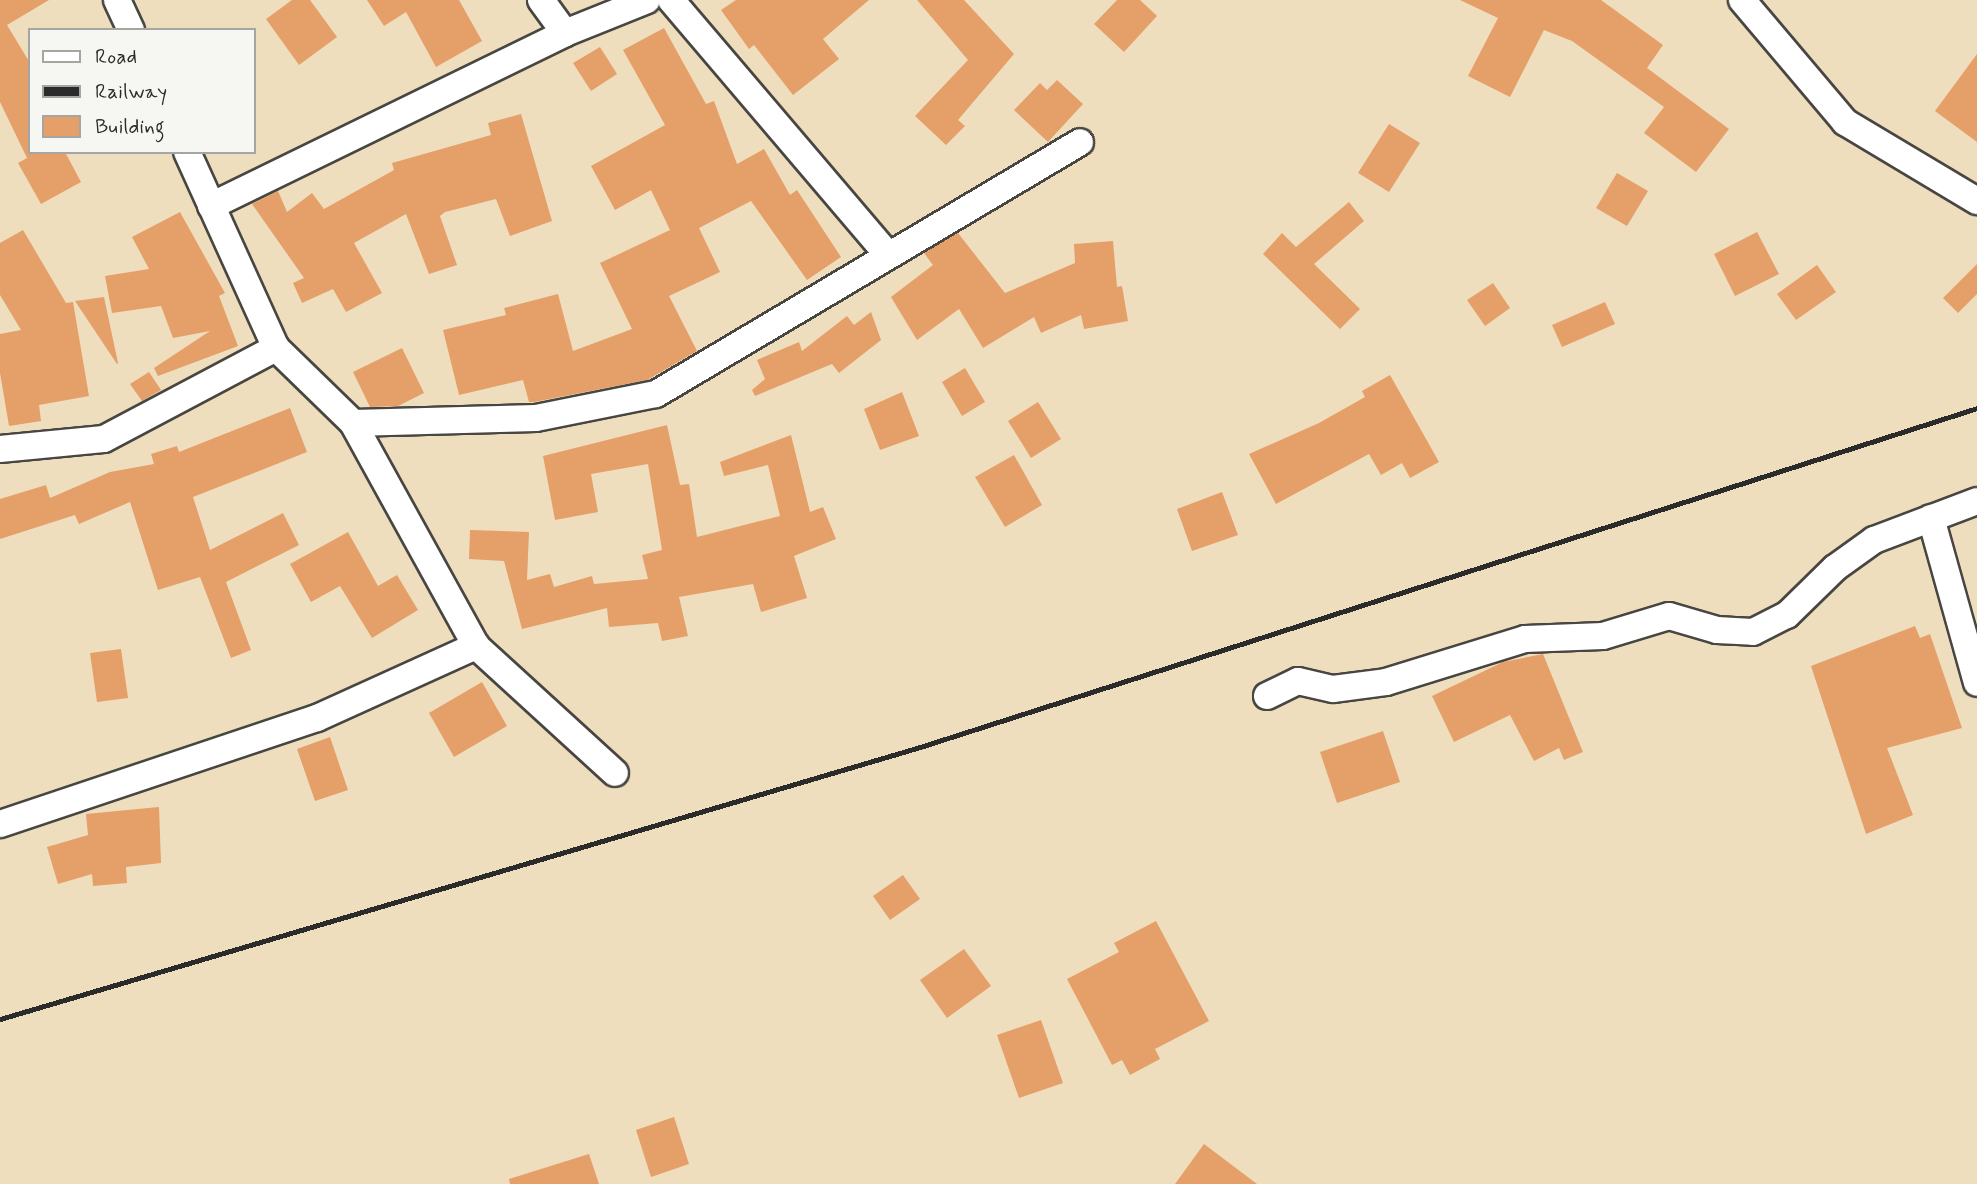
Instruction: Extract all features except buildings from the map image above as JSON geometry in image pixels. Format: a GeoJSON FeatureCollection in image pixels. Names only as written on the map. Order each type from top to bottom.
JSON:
{"type":"FeatureCollection","features":[{"type":"Feature","properties":{"kind":"street"},"geometry":{"type":"LineString","coordinates":[[117,0],[130,28]]}},
{"type":"Feature","properties":{"kind":"street"},"geometry":{"type":"LineString","coordinates":[[541,0],[565,33]]}},
{"type":"Feature","properties":{"kind":"street"},"geometry":{"type":"LineString","coordinates":[[211,206],[565,33],[647,0]]}},
{"type":"Feature","properties":{"kind":"street"},"geometry":{"type":"LineString","coordinates":[[671,0],[888,256]]}},
{"type":"Feature","properties":{"kind":"street"},"geometry":{"type":"LineString","coordinates":[[1742,0],[1845,122],[1977,201]]}},
{"type":"Feature","properties":{"kind":"street"},"geometry":{"type":"LineString","coordinates":[[353,423],[536,418],[656,394],[1080,142]]}},
{"type":"Feature","properties":{"kind":"street"},"geometry":{"type":"LineString","coordinates":[[188,154],[276,348],[353,423],[476,646],[615,773]]}},
{"type":"Feature","properties":{"kind":"street"},"geometry":{"type":"LineString","coordinates":[[0,449],[103,439],[276,348]]}},
{"type":"Feature","properties":{"kind":"street"},"geometry":{"type":"LineString","coordinates":[[1267,696],[1298,681],[1333,688],[1386,682],[1525,639],[1603,636],[1669,616],[1717,629],[1753,632],[1787,615],[1835,568],[1874,540],[1977,501]]}},
{"type":"Feature","properties":{"kind":"street"},"geometry":{"type":"LineString","coordinates":[[1931,518],[1977,683]]}},
{"type":"Feature","properties":{"kind":"street"},"geometry":{"type":"LineString","coordinates":[[0,824],[317,718],[476,646]]}},
{"type":"Feature","properties":{"kind":"railway"},"geometry":{"type":"LineString","coordinates":[[0,1019],[920,747],[1977,408]]}}]}
